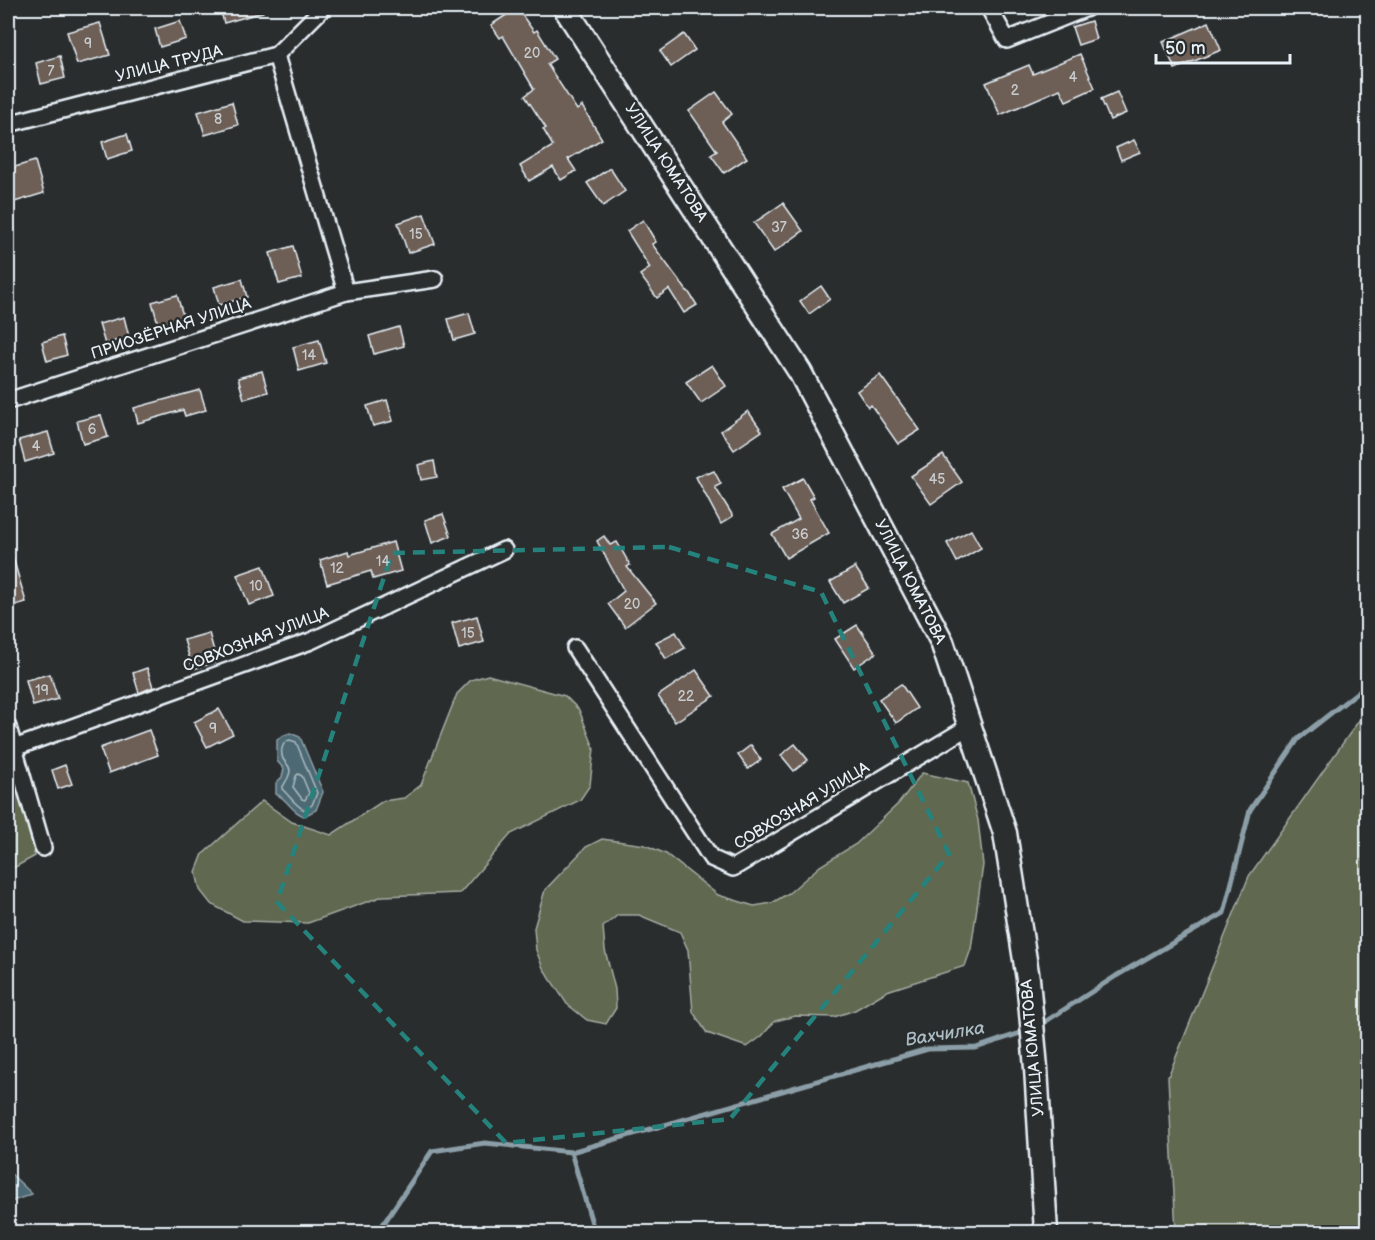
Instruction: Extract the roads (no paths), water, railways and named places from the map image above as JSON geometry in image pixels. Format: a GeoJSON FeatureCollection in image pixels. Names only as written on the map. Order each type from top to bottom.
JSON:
{"type":"FeatureCollection","features":[{"type":"Feature","properties":{"kind":"main road","name":"УЛИЦА ЮМАТОВА"},"geometry":{"type":"LineString","coordinates":[[565,8],[800,372],[942,642],[1005,833],[1028,979],[1046,1233]]}},
{"type":"Feature","properties":{"kind":"street"},"geometry":{"type":"LineString","coordinates":[[323,8],[276,55],[346,292]]}},
{"type":"Feature","properties":{"kind":"street"},"geometry":{"type":"LineString","coordinates":[[989,8],[1007,40],[1087,8]]}},
{"type":"Feature","properties":{"kind":"street","name":"УЛИЦА ТРУДА"},"geometry":{"type":"LineString","coordinates":[[8,124],[276,55]]}},
{"type":"Feature","properties":{"kind":"street","name":"ПРИОЗЁРНАЯ УЛИЦА"},"geometry":{"type":"LineString","coordinates":[[8,401],[346,292],[435,279]]}},
{"type":"Feature","properties":{"kind":"street","name":"СОВХОЗНАЯ УЛИЦА"},"geometry":{"type":"LineString","coordinates":[[14,748],[311,641],[504,550]]}},
{"type":"Feature","properties":{"kind":"street","name":"СОВХОЗНАЯ УЛИЦА"},"geometry":{"type":"LineString","coordinates":[[574,648],[711,858],[734,868],[970,726]]}},
{"type":"Feature","properties":{"kind":"street"},"geometry":{"type":"LineString","coordinates":[[8,727],[43,848]]}},
{"type":"Feature","properties":{"kind":"water"},"geometry":{"type":"Polygon","coordinates":[[[290,733],[300,737],[323,792],[316,810],[304,816],[276,794],[276,783],[282,777],[284,769],[277,761],[277,740],[290,733]]]}},
{"type":"Feature","properties":{"kind":"water"},"geometry":{"type":"Polygon","coordinates":[[[8,1171],[32,1194],[8,1203],[8,1171]]]}},
{"type":"Feature","properties":{"kind":"waterway","name":"Вахчилка"},"geometry":{"type":"LineString","coordinates":[[1040,1025],[1116,976],[1224,913],[1250,810],[1298,739],[1368,684]]}},
{"type":"Feature","properties":{"kind":"waterway","name":"Вахчилка"},"geometry":{"type":"LineString","coordinates":[[378,1232],[432,1151],[485,1143],[571,1152],[928,1049],[976,1048],[1026,1031]]}},
{"type":"Feature","properties":{"kind":"waterway"},"geometry":{"type":"LineString","coordinates":[[571,1152],[593,1232]]}}]}
